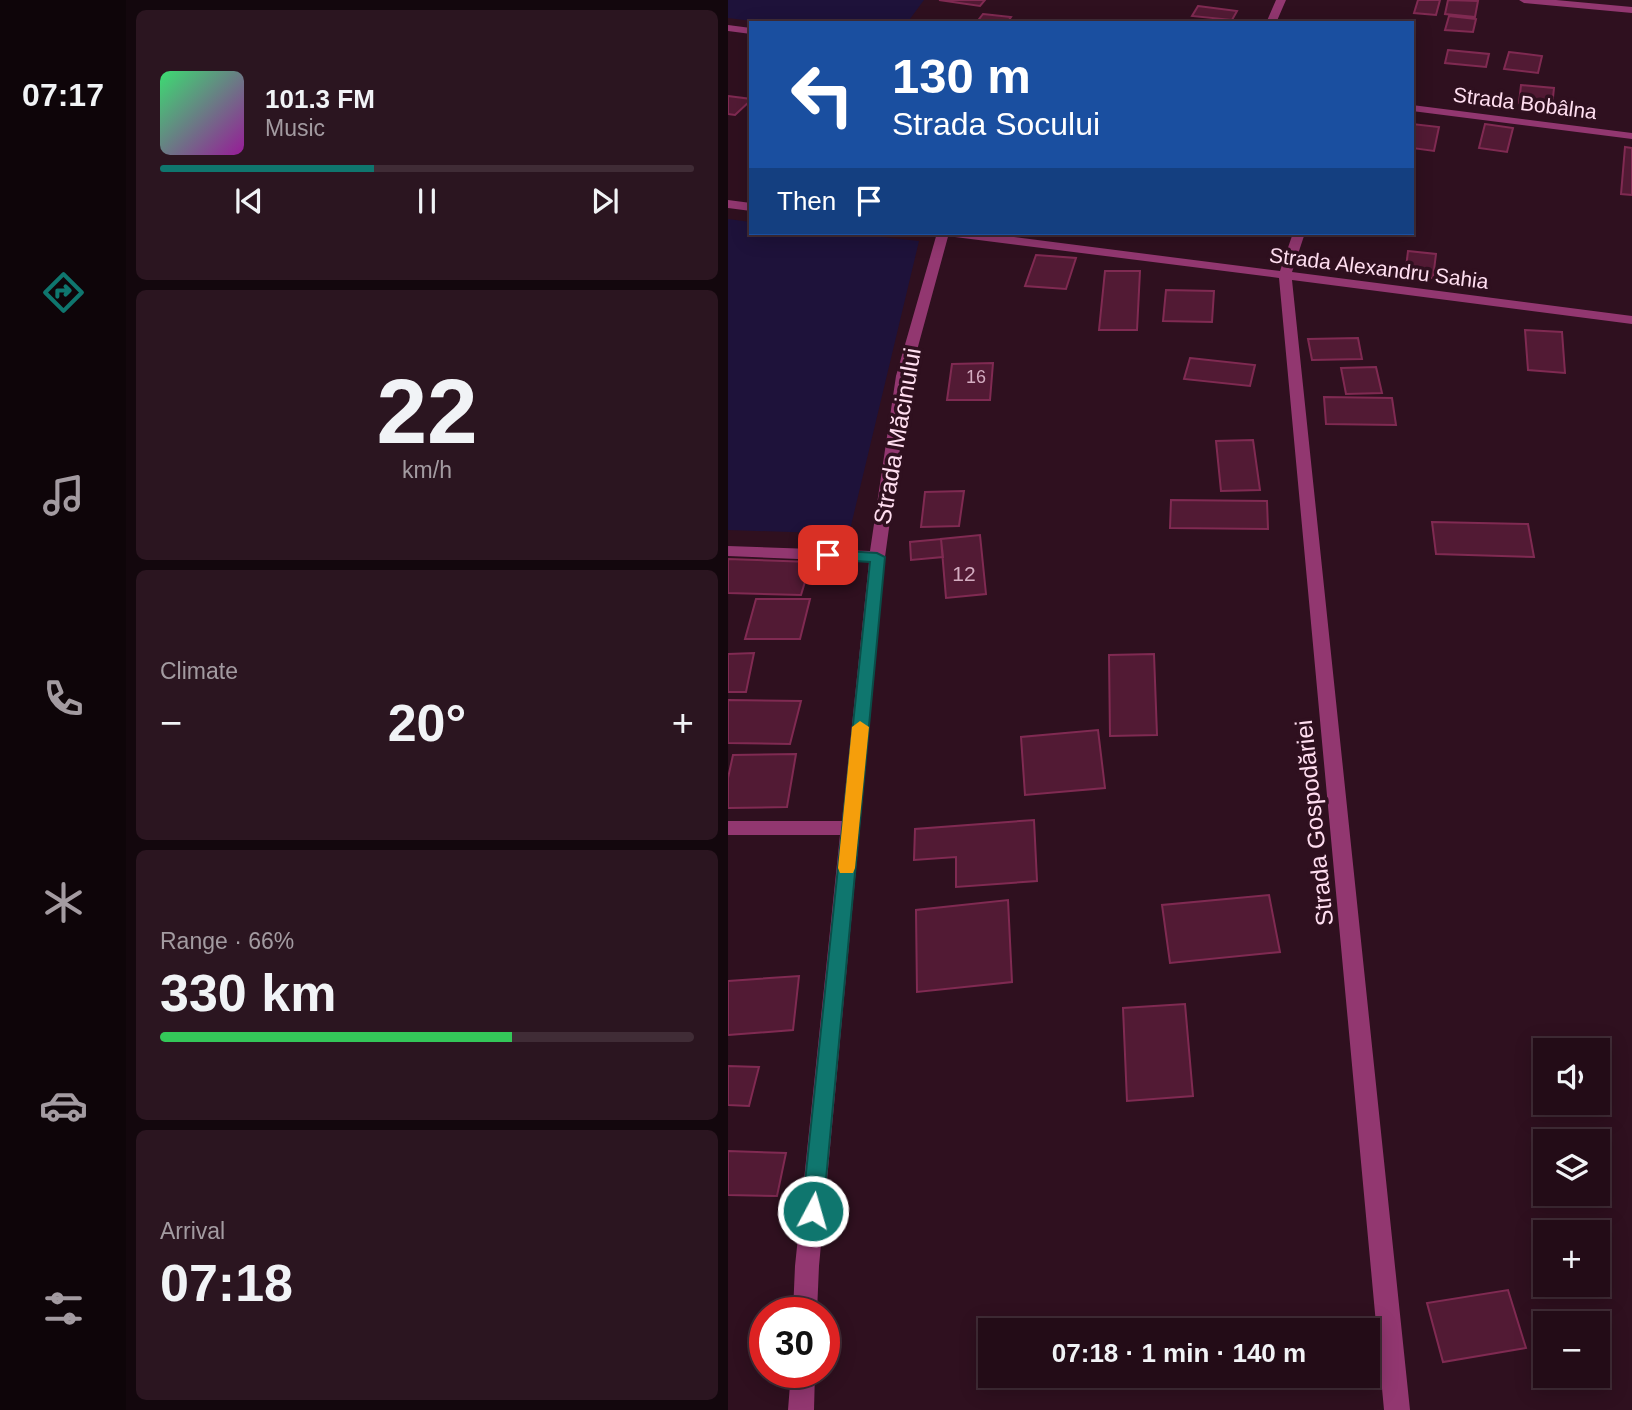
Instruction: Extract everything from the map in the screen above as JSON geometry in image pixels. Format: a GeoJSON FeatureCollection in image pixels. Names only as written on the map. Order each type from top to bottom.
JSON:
{"type":"FeatureCollection","features":[{"type":"Feature","properties":{"kind":"street"},"geometry":{"type":"LineString","coordinates":[[1272,21],[1281,0]]}},
{"type":"Feature","properties":{"kind":"street"},"geometry":{"type":"LineString","coordinates":[[1524,0],[1632,10]]}},
{"type":"Feature","properties":{"kind":"street"},"geometry":{"type":"LineString","coordinates":[[728,28],[749,31]]}},
{"type":"Feature","properties":{"kind":"street","name":"Strada Bobâlna"},"geometry":{"type":"LineString","coordinates":[[1414,108],[1632,136]]}},
{"type":"Feature","properties":{"kind":"street"},"geometry":{"type":"LineString","coordinates":[[728,204],[749,206]]}},
{"type":"Feature","properties":{"kind":"street","name":"Strada Măcinului"},"geometry":{"type":"LineString","coordinates":[[806,1297],[877,557],[903,376],[942,235]]}},
{"type":"Feature","properties":{"kind":"street","name":"Strada Alexandru Sahia"},"geometry":{"type":"LineString","coordinates":[[971,235],[1632,320]]}},
{"type":"Feature","properties":{"kind":"street","name":"Strada Gospodăriei"},"geometry":{"type":"LineString","coordinates":[[1298,235],[1285,275],[1397,1410]]}},
{"type":"Feature","properties":{"kind":"street"},"geometry":{"type":"LineString","coordinates":[[728,551],[877,557]]}},
{"type":"Feature","properties":{"kind":"street"},"geometry":{"type":"LineString","coordinates":[[728,828],[850,828]]}},
{"type":"Feature","properties":{"kind":"street"},"geometry":{"type":"LineString","coordinates":[[802,1410],[803,1388]]}},
{"type":"Feature","properties":{"kind":"shaded area"},"geometry":{"type":"Polygon","coordinates":[[[728,0],[924,0],[908,21],[753,21],[728,18],[728,0]]]}},
{"type":"Feature","properties":{"kind":"shaded area"},"geometry":{"type":"Polygon","coordinates":[[[728,219],[749,222],[749,235],[863,235],[919,241],[849,534],[728,530],[728,219]]]}},
{"type":"Feature","properties":{"kind":"building"},"geometry":{"type":"Polygon","coordinates":[[[939,0],[985,0],[980,6],[939,0]]]}},
{"type":"Feature","properties":{"kind":"building"},"geometry":{"type":"Polygon","coordinates":[[[1418,0],[1440,0],[1436,15],[1414,13],[1418,0]]]}},
{"type":"Feature","properties":{"kind":"building"},"geometry":{"type":"Polygon","coordinates":[[[1448,0],[1478,1],[1475,17],[1445,14],[1448,0]]]}},
{"type":"Feature","properties":{"kind":"building"},"geometry":{"type":"Polygon","coordinates":[[[1198,6],[1237,11],[1232,20],[1192,16],[1198,6]]]}},
{"type":"Feature","properties":{"kind":"building"},"geometry":{"type":"Polygon","coordinates":[[[983,14],[1011,17],[1008,21],[978,21],[983,14]]]}},
{"type":"Feature","properties":{"kind":"building"},"geometry":{"type":"Polygon","coordinates":[[[1449,16],[1476,19],[1473,32],[1445,30],[1449,16]]]}},
{"type":"Feature","properties":{"kind":"building"},"geometry":{"type":"Polygon","coordinates":[[[1448,50],[1489,54],[1486,67],[1445,63],[1448,50]]]}},
{"type":"Feature","properties":{"kind":"building"},"geometry":{"type":"Polygon","coordinates":[[[1509,52],[1542,56],[1538,73],[1504,69],[1509,52]]]}},
{"type":"Feature","properties":{"kind":"building"},"geometry":{"type":"Polygon","coordinates":[[[1521,85],[1554,88],[1552,107],[1519,103],[1521,85]]]}},
{"type":"Feature","properties":{"kind":"building"},"geometry":{"type":"Polygon","coordinates":[[[728,96],[749,99],[735,115],[728,114],[728,96]]]}},
{"type":"Feature","properties":{"kind":"building"},"geometry":{"type":"Polygon","coordinates":[[[1414,124],[1439,127],[1434,151],[1414,148],[1414,124]]]}},
{"type":"Feature","properties":{"kind":"building"},"geometry":{"type":"Polygon","coordinates":[[[1485,124],[1513,128],[1507,152],[1479,148],[1485,124]]]}},
{"type":"Feature","properties":{"kind":"building"},"geometry":{"type":"Polygon","coordinates":[[[1625,147],[1632,148],[1632,195],[1621,194],[1625,147]]]}},
{"type":"Feature","properties":{"kind":"building"},"geometry":{"type":"Polygon","coordinates":[[[1408,251],[1436,254],[1433,278],[1405,276],[1408,251]]]}},
{"type":"Feature","properties":{"kind":"building"},"geometry":{"type":"Polygon","coordinates":[[[1036,255],[1076,258],[1066,289],[1025,286],[1036,255]]]}},
{"type":"Feature","properties":{"kind":"building"},"geometry":{"type":"Polygon","coordinates":[[[1105,271],[1140,271],[1137,330],[1099,330],[1105,271]]]}},
{"type":"Feature","properties":{"kind":"building"},"geometry":{"type":"Polygon","coordinates":[[[1166,290],[1214,291],[1212,322],[1163,321],[1166,290]]]}},
{"type":"Feature","properties":{"kind":"building"},"geometry":{"type":"Polygon","coordinates":[[[1525,330],[1562,332],[1565,373],[1528,370],[1525,330]]]}},
{"type":"Feature","properties":{"kind":"building"},"geometry":{"type":"Polygon","coordinates":[[[1358,338],[1362,359],[1312,360],[1308,339],[1358,338]]]}},
{"type":"Feature","properties":{"kind":"building"},"geometry":{"type":"Polygon","coordinates":[[[1190,358],[1255,365],[1250,386],[1184,379],[1190,358]]]}},
{"type":"Feature","properties":{"kind":"building"},"geometry":{"type":"Polygon","coordinates":[[[993,363],[990,400],[947,400],[952,364],[993,363]]]}},
{"type":"Feature","properties":{"kind":"building"},"geometry":{"type":"Polygon","coordinates":[[[1376,367],[1382,393],[1346,394],[1341,368],[1376,367]]]}},
{"type":"Feature","properties":{"kind":"building"},"geometry":{"type":"Polygon","coordinates":[[[1324,397],[1392,398],[1396,425],[1326,424],[1324,397]]]}},
{"type":"Feature","properties":{"kind":"building"},"geometry":{"type":"Polygon","coordinates":[[[1253,440],[1260,490],[1221,491],[1216,441],[1253,440]]]}},
{"type":"Feature","properties":{"kind":"building"},"geometry":{"type":"Polygon","coordinates":[[[964,491],[959,526],[921,527],[925,492],[964,491]]]}},
{"type":"Feature","properties":{"kind":"building"},"geometry":{"type":"Polygon","coordinates":[[[1171,500],[1267,501],[1268,529],[1170,528],[1171,500]]]}},
{"type":"Feature","properties":{"kind":"building"},"geometry":{"type":"Polygon","coordinates":[[[1432,522],[1528,524],[1534,557],[1436,554],[1432,522]]]}},
{"type":"Feature","properties":{"kind":"building"},"geometry":{"type":"Polygon","coordinates":[[[980,535],[986,594],[946,598],[941,539],[980,535]]]}},
{"type":"Feature","properties":{"kind":"building"},"geometry":{"type":"Polygon","coordinates":[[[941,539],[943,557],[911,560],[910,542],[941,539]]]}},
{"type":"Feature","properties":{"kind":"building"},"geometry":{"type":"Polygon","coordinates":[[[728,559],[811,562],[801,595],[728,593],[728,559]]]}},
{"type":"Feature","properties":{"kind":"building"},"geometry":{"type":"Polygon","coordinates":[[[756,599],[810,599],[800,639],[745,639],[756,599]]]}},
{"type":"Feature","properties":{"kind":"building"},"geometry":{"type":"Polygon","coordinates":[[[754,653],[746,692],[728,692],[728,654],[754,653]]]}},
{"type":"Feature","properties":{"kind":"building"},"geometry":{"type":"Polygon","coordinates":[[[1154,654],[1157,735],[1110,736],[1109,655],[1154,654]]]}},
{"type":"Feature","properties":{"kind":"building"},"geometry":{"type":"Polygon","coordinates":[[[728,700],[801,701],[790,744],[728,743],[728,700]]]}},
{"type":"Feature","properties":{"kind":"building"},"geometry":{"type":"Polygon","coordinates":[[[1098,730],[1105,788],[1025,795],[1021,737],[1098,730]]]}},
{"type":"Feature","properties":{"kind":"building"},"geometry":{"type":"Polygon","coordinates":[[[796,754],[787,807],[728,808],[728,778],[733,755],[796,754]]]}},
{"type":"Feature","properties":{"kind":"building"},"geometry":{"type":"Polygon","coordinates":[[[1034,820],[1037,881],[956,887],[956,857],[914,860],[915,829],[1034,820]]]}},
{"type":"Feature","properties":{"kind":"building"},"geometry":{"type":"Polygon","coordinates":[[[1269,895],[1280,952],[1170,963],[1162,905],[1269,895]]]}},
{"type":"Feature","properties":{"kind":"building"},"geometry":{"type":"Polygon","coordinates":[[[1008,900],[1012,982],[917,992],[916,910],[1008,900]]]}},
{"type":"Feature","properties":{"kind":"building"},"geometry":{"type":"Polygon","coordinates":[[[799,976],[793,1030],[728,1035],[728,981],[799,976]]]}},
{"type":"Feature","properties":{"kind":"building"},"geometry":{"type":"Polygon","coordinates":[[[1185,1004],[1193,1096],[1127,1101],[1123,1008],[1185,1004]]]}},
{"type":"Feature","properties":{"kind":"building"},"geometry":{"type":"Polygon","coordinates":[[[728,1066],[759,1067],[749,1106],[728,1105],[728,1066]]]}},
{"type":"Feature","properties":{"kind":"building"},"geometry":{"type":"Polygon","coordinates":[[[728,1151],[786,1153],[777,1196],[728,1195],[728,1151]]]}},
{"type":"Feature","properties":{"kind":"building"},"geometry":{"type":"Polygon","coordinates":[[[1508,1290],[1526,1348],[1443,1362],[1427,1303],[1508,1290]]]}},
{"type":"Feature","properties":{"kind":"slow traffic"},"geometry":{"type":"LineString","coordinates":[[847,868],[860,727]]}},
{"type":"Feature","properties":{"kind":"route"},"geometry":{"type":"LineString","coordinates":[[813,1211],[877,557],[828,555]]}}]}
